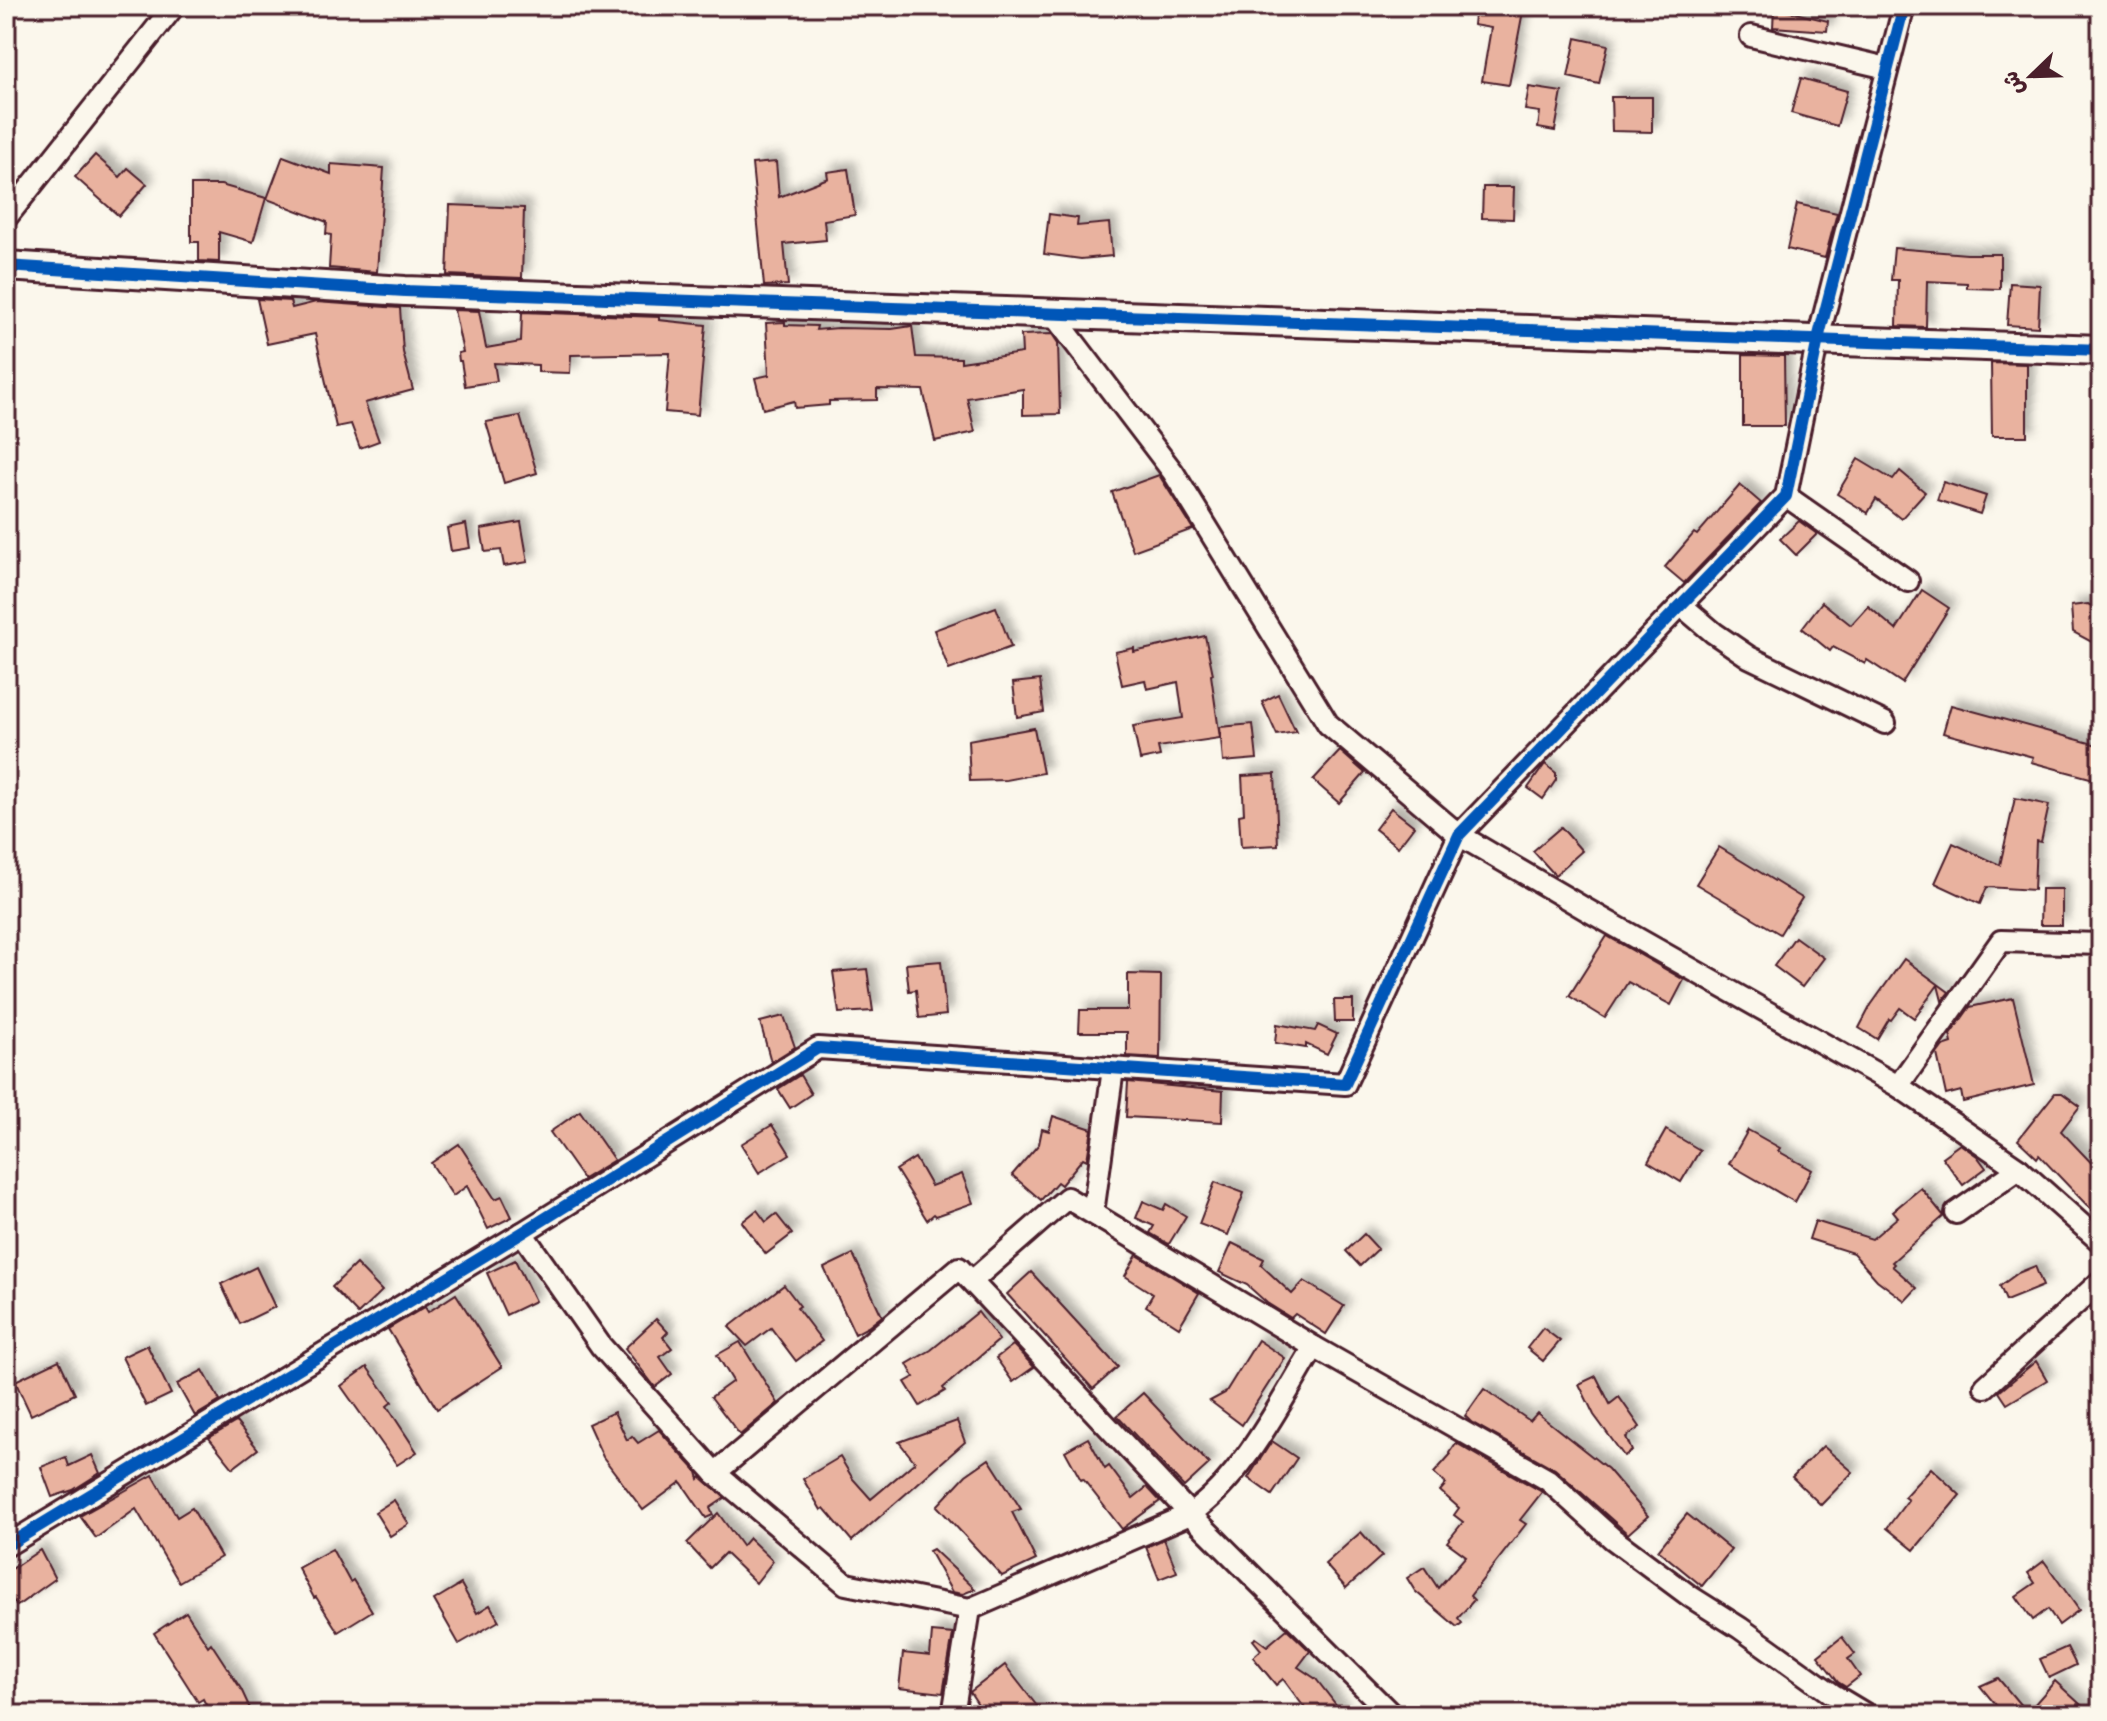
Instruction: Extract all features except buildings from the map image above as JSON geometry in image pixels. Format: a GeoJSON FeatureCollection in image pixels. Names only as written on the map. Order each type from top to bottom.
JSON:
{"type":"FeatureCollection","features":[{"type":"Feature","properties":{"kind":"street"},"geometry":{"type":"LineString","coordinates":[[6,218],[174,6]]}},
{"type":"Feature","properties":{"kind":"street"},"geometry":{"type":"LineString","coordinates":[[6,1546],[522,1233],[818,1048],[1345,1084],[1459,835],[1786,496],[1818,339],[1904,6]]}},
{"type":"Feature","properties":{"kind":"street"},"geometry":{"type":"LineString","coordinates":[[1751,36],[1887,68]]}},
{"type":"Feature","properties":{"kind":"street"},"geometry":{"type":"LineString","coordinates":[[6,266],[405,291],[2101,350]]}},
{"type":"Feature","properties":{"kind":"street"},"geometry":{"type":"LineString","coordinates":[[1052,313],[1173,472],[1328,724],[1459,835],[1898,1086],[2019,1169],[2101,1242]]}},
{"type":"Feature","properties":{"kind":"street"},"geometry":{"type":"LineString","coordinates":[[1786,496],[1908,581]]}},
{"type":"Feature","properties":{"kind":"street"},"geometry":{"type":"LineString","coordinates":[[1681,605],[1749,657],[1885,723]]}},
{"type":"Feature","properties":{"kind":"street"},"geometry":{"type":"LineString","coordinates":[[1898,1086],[2001,941],[2101,944]]}},
{"type":"Feature","properties":{"kind":"street"},"geometry":{"type":"LineString","coordinates":[[1093,1213],[1113,1069]]}},
{"type":"Feature","properties":{"kind":"street"},"geometry":{"type":"LineString","coordinates":[[1956,1213],[2019,1169]]}},
{"type":"Feature","properties":{"kind":"street"},"geometry":{"type":"LineString","coordinates":[[972,1281],[1067,1198],[1314,1347],[1548,1480],[1613,1539],[1680,1589],[1867,1715]]}},
{"type":"Feature","properties":{"kind":"street"},"geometry":{"type":"LineString","coordinates":[[522,1233],[601,1346],[715,1473],[846,1584],[970,1609],[1190,1514],[1204,1504],[1255,1444],[1314,1347]]}},
{"type":"Feature","properties":{"kind":"street"},"geometry":{"type":"LineString","coordinates":[[715,1473],[959,1268],[1190,1514],[1392,1715]]}},
{"type":"Feature","properties":{"kind":"street"},"geometry":{"type":"LineString","coordinates":[[1985,1387],[2101,1281]]}},
{"type":"Feature","properties":{"kind":"street"},"geometry":{"type":"LineString","coordinates":[[953,1715],[970,1609]]}},
{"type":"Feature","properties":{"kind":"cycle path"},"geometry":{"type":"LineString","coordinates":[[6,1546],[522,1233],[818,1048],[1345,1084],[1459,835],[1786,496],[1818,339],[1904,6]]}},
{"type":"Feature","properties":{"kind":"cycle path"},"geometry":{"type":"LineString","coordinates":[[6,266],[405,291],[2101,350]]}}]}
